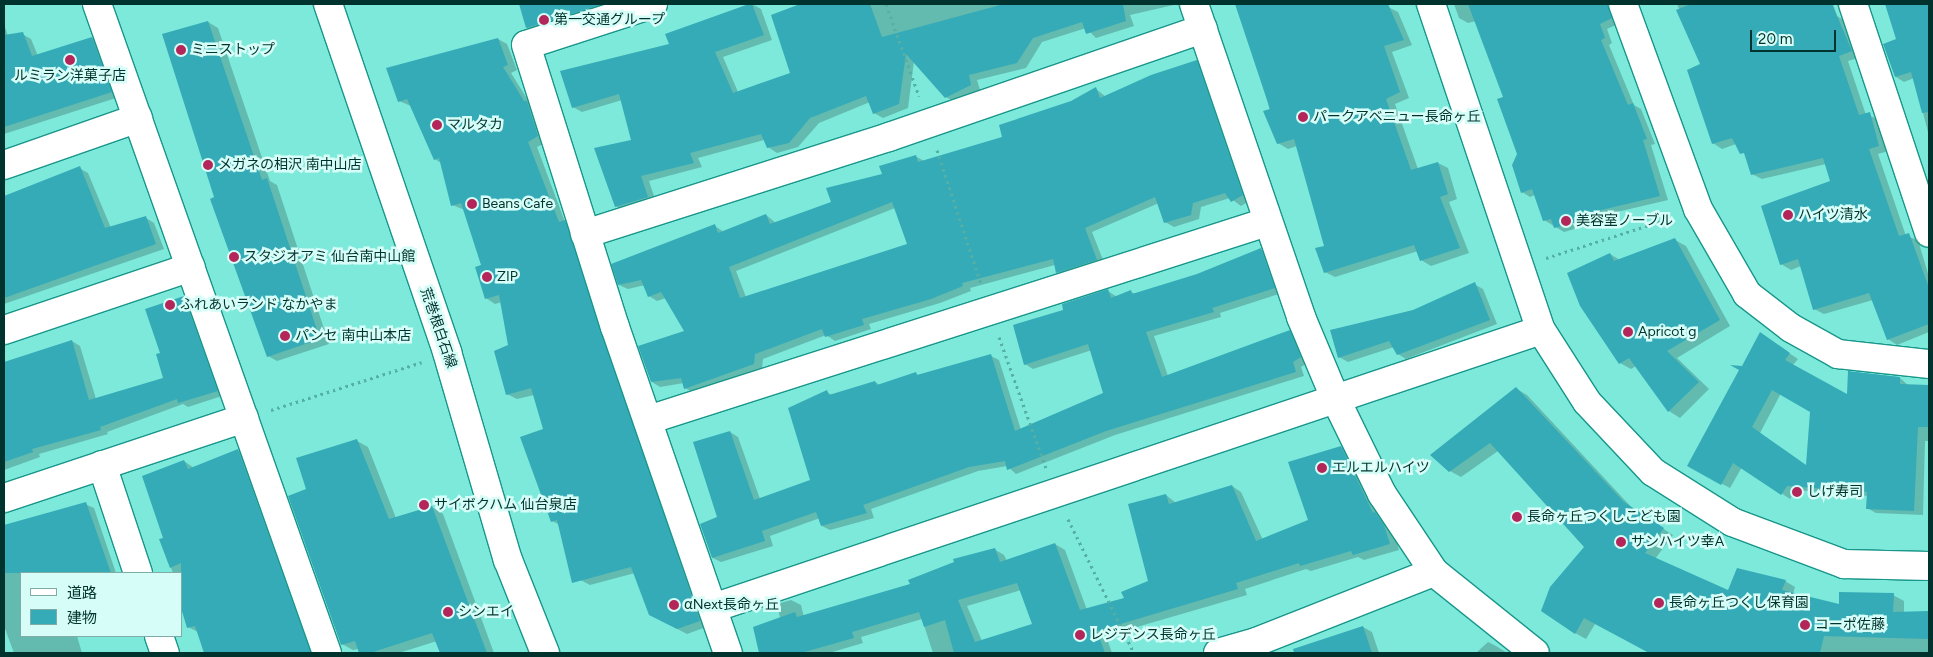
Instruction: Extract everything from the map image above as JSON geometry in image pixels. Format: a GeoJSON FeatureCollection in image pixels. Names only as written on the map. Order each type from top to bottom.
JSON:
{"type":"FeatureCollection","features":[{"type":"Feature","properties":{"kind":"street"},"geometry":{"type":"LineString","coordinates":[[97,4],[326,653]]}},
{"type":"Feature","properties":{"kind":"street","name":"荒巻根白石線"},"geometry":{"type":"LineString","coordinates":[[328,4],[447,352],[508,560],[545,653]]}},
{"type":"Feature","properties":{"kind":"street"},"geometry":{"type":"LineString","coordinates":[[653,4],[526,45],[585,234],[728,653]]}},
{"type":"Feature","properties":{"kind":"street"},"geometry":{"type":"LineString","coordinates":[[1194,4],[1301,317],[1335,398],[1382,494],[1434,572],[1536,653]]}},
{"type":"Feature","properties":{"kind":"street"},"geometry":{"type":"LineString","coordinates":[[1431,4],[1541,330],[1587,402],[1652,472],[1732,522],[1844,564],[1929,566]]}},
{"type":"Feature","properties":{"kind":"street"},"geometry":{"type":"LineString","coordinates":[[1623,4],[1698,209],[1747,294],[1791,328],[1838,354],[1929,364]]}},
{"type":"Feature","properties":{"kind":"street"},"geometry":{"type":"LineString","coordinates":[[1853,4],[1929,233]]}},
{"type":"Feature","properties":{"kind":"street"},"geometry":{"type":"LineString","coordinates":[[585,234],[888,137],[1203,30]]}},
{"type":"Feature","properties":{"kind":"street"},"geometry":{"type":"LineString","coordinates":[[4,165],[138,118]]}},
{"type":"Feature","properties":{"kind":"street"},"geometry":{"type":"LineString","coordinates":[[648,420],[1267,222]]}},
{"type":"Feature","properties":{"kind":"street"},"geometry":{"type":"LineString","coordinates":[[4,330],[191,267]]}},
{"type":"Feature","properties":{"kind":"street"},"geometry":{"type":"LineString","coordinates":[[713,608],[1541,330]]}},
{"type":"Feature","properties":{"kind":"street"},"geometry":{"type":"LineString","coordinates":[[4,498],[244,418]]}},
{"type":"Feature","properties":{"kind":"street"},"geometry":{"type":"LineString","coordinates":[[102,465],[138,572]]}},
{"type":"Feature","properties":{"kind":"street"},"geometry":{"type":"LineString","coordinates":[[1218,653],[1260,648],[1434,572]]}},
{"type":"Feature","properties":{"kind":"street"},"geometry":{"type":"LineString","coordinates":[[159,637],[165,653]]}},
{"type":"Feature","properties":{"kind":"path"},"geometry":{"type":"LineString","coordinates":[[1538,260],[1698,209]]}},
{"type":"Feature","properties":{"kind":"path"},"geometry":{"type":"LineString","coordinates":[[244,418],[424,361]]}},
{"type":"Feature","properties":{"kind":"building","name":"第一交通グループ"},"geometry":{"type":"Polygon","coordinates":[[[519,4],[600,4],[600,5],[526,28],[519,4]]]}},
{"type":"Feature","properties":{"kind":"building"},"geometry":{"type":"Polygon","coordinates":[[[752,4],[764,35],[715,52],[733,93],[790,73],[771,15],[800,4],[870,4],[882,37],[1004,4],[1123,4],[1126,21],[1086,34],[1082,22],[1033,38],[1017,63],[969,75],[971,85],[945,98],[906,54],[899,104],[873,114],[866,96],[810,118],[789,143],[767,148],[761,134],[690,153],[694,163],[641,176],[648,197],[615,207],[594,148],[631,140],[619,94],[572,108],[560,71],[669,44],[665,34],[752,4]]]}},
{"type":"Feature","properties":{"kind":"building"},"geometry":{"type":"Polygon","coordinates":[[[1235,4],[1388,4],[1404,40],[1384,46],[1400,92],[1386,99],[1411,170],[1438,162],[1448,194],[1440,197],[1460,248],[1420,261],[1414,245],[1324,273],[1315,248],[1324,246],[1294,139],[1277,144],[1263,111],[1270,109],[1235,4]]]}},
{"type":"Feature","properties":{"kind":"building"},"geometry":{"type":"Polygon","coordinates":[[[1468,4],[1608,4],[1612,18],[1600,24],[1605,38],[1601,40],[1628,105],[1633,103],[1647,139],[1643,140],[1660,196],[1593,212],[1595,217],[1554,228],[1551,219],[1543,221],[1532,189],[1521,193],[1512,165],[1517,154],[1497,99],[1503,97],[1468,4]]]}},
{"type":"Feature","properties":{"kind":"building"},"geometry":{"type":"Polygon","coordinates":[[[1691,4],[1832,4],[1852,51],[1839,56],[1859,115],[1870,112],[1879,146],[1869,149],[1899,236],[1909,233],[1929,288],[1929,324],[1887,340],[1869,293],[1813,310],[1798,259],[1780,265],[1761,206],[1830,181],[1823,158],[1751,175],[1744,153],[1740,154],[1732,138],[1712,144],[1687,70],[1700,64],[1676,10],[1691,4]]]}},
{"type":"Feature","properties":{"kind":"building"},"geometry":{"type":"Polygon","coordinates":[[[1885,4],[1929,4],[1929,112],[1922,113],[1911,72],[1895,77],[1883,44],[1896,39],[1885,4]]]}},
{"type":"Feature","properties":{"kind":"building"},"geometry":{"type":"Polygon","coordinates":[[[208,21],[262,180],[267,178],[320,339],[267,357],[210,199],[214,197],[162,34],[208,21]]]}},
{"type":"Feature","properties":{"kind":"building"},"geometry":{"type":"Polygon","coordinates":[[[23,32],[32,56],[92,37],[112,92],[4,127],[4,35],[23,32]]]}},
{"type":"Feature","properties":{"kind":"building"},"geometry":{"type":"Polygon","coordinates":[[[498,38],[508,65],[503,67],[524,101],[527,101],[538,136],[528,142],[559,222],[565,220],[700,621],[677,629],[649,615],[631,567],[572,583],[557,520],[551,522],[520,437],[543,429],[531,388],[506,395],[494,351],[508,345],[499,295],[485,299],[475,267],[481,265],[461,203],[451,206],[439,158],[434,160],[407,99],[398,102],[386,68],[498,38]]]}},
{"type":"Feature","properties":{"kind":"building"},"geometry":{"type":"Polygon","coordinates":[[[1197,60],[1243,195],[1231,202],[1225,193],[1193,203],[1191,215],[1164,223],[1155,197],[1085,228],[1097,260],[1056,273],[1053,259],[962,283],[963,286],[931,299],[862,319],[864,325],[825,337],[822,329],[755,354],[754,364],[684,389],[681,378],[651,382],[638,346],[684,331],[661,292],[648,297],[641,280],[618,285],[611,264],[715,224],[718,233],[766,214],[770,224],[831,202],[826,188],[882,174],[879,166],[916,155],[918,162],[1002,137],[999,125],[1071,101],[1096,87],[1100,98],[1151,75],[1197,60]],[[892,202],[729,267],[740,298],[907,244],[892,202]]]}},
{"type":"Feature","properties":{"kind":"building"},"geometry":{"type":"Polygon","coordinates":[[[80,166],[105,228],[146,216],[156,244],[4,298],[4,196],[80,166]]]}},
{"type":"Feature","properties":{"kind":"building"},"geometry":{"type":"Polygon","coordinates":[[[1675,238],[1720,320],[1667,351],[1699,382],[1668,412],[1629,358],[1619,364],[1580,306],[1567,273],[1610,253],[1614,261],[1675,238]]]}},
{"type":"Feature","properties":{"kind":"building"},"geometry":{"type":"Polygon","coordinates":[[[1261,248],[1275,288],[1212,308],[1214,312],[1146,332],[1162,377],[1290,330],[1301,357],[1293,362],[1296,372],[1106,431],[1007,470],[1005,461],[969,467],[863,505],[867,513],[821,526],[816,512],[762,531],[765,541],[712,558],[700,524],[717,517],[693,442],[730,431],[754,500],[810,480],[788,408],[827,390],[829,395],[875,381],[877,385],[916,372],[917,375],[991,354],[1015,431],[1103,393],[1088,344],[1024,365],[1013,325],[1063,310],[1062,304],[1108,289],[1111,298],[1131,290],[1132,294],[1197,274],[1261,248]]]}},
{"type":"Feature","properties":{"kind":"building"},"geometry":{"type":"Polygon","coordinates":[[[1475,282],[1490,320],[1397,355],[1389,341],[1338,358],[1330,330],[1413,310],[1475,282]]]}},
{"type":"Feature","properties":{"kind":"building"},"geometry":{"type":"Polygon","coordinates":[[[184,296],[218,391],[178,403],[177,399],[100,427],[101,430],[32,449],[33,452],[4,462],[4,362],[72,340],[89,400],[163,378],[156,354],[160,353],[145,309],[184,296]]]}},
{"type":"Feature","properties":{"kind":"building"},"geometry":{"type":"Polygon","coordinates":[[[1760,332],[1790,353],[1785,360],[1847,394],[1848,371],[1900,377],[1900,384],[1929,385],[1929,427],[1918,427],[1914,511],[1866,509],[1867,492],[1787,486],[1781,495],[1733,463],[1721,485],[1687,466],[1739,370],[1730,365],[1742,366],[1760,332]],[[1772,390],[1752,427],[1806,465],[1810,412],[1772,390]]]}},
{"type":"Feature","properties":{"kind":"building"},"geometry":{"type":"Polygon","coordinates":[[[1516,387],[1624,502],[1664,528],[1645,553],[1728,590],[1737,568],[1786,580],[1782,590],[1839,604],[1839,592],[1894,593],[1893,612],[1929,611],[1929,639],[1824,636],[1820,653],[1649,653],[1584,618],[1575,634],[1541,611],[1550,587],[1584,547],[1490,443],[1449,472],[1430,455],[1516,387]]]}},
{"type":"Feature","properties":{"kind":"building"},"geometry":{"type":"Polygon","coordinates":[[[357,439],[389,519],[432,506],[487,653],[440,653],[432,633],[370,653],[359,653],[355,641],[341,645],[288,496],[306,489],[296,458],[357,439]]]}},
{"type":"Feature","properties":{"kind":"building"},"geometry":{"type":"Polygon","coordinates":[[[1341,446],[1373,513],[1375,512],[1384,525],[1390,544],[1353,555],[1351,551],[1300,566],[1299,563],[1236,583],[1238,589],[1097,631],[1105,653],[954,653],[945,620],[924,627],[919,612],[852,632],[854,638],[801,653],[759,653],[753,627],[795,612],[797,617],[910,584],[908,580],[954,562],[953,559],[995,548],[1000,562],[1055,543],[1080,610],[1124,598],[1121,592],[1148,581],[1128,504],[1166,494],[1169,504],[1232,485],[1256,541],[1308,520],[1288,462],[1341,446]],[[1017,583],[958,600],[975,642],[1032,624],[1017,583]]]}},
{"type":"Feature","properties":{"kind":"building"},"geometry":{"type":"Polygon","coordinates":[[[238,449],[311,653],[204,653],[195,626],[187,628],[182,611],[181,563],[170,568],[159,539],[163,538],[142,476],[184,460],[188,469],[238,449]]]}},
{"type":"Feature","properties":{"kind":"building"},"geometry":{"type":"Polygon","coordinates":[[[86,502],[111,572],[4,573],[4,525],[86,502]]]}},
{"type":"Feature","properties":{"kind":"building"},"geometry":{"type":"Polygon","coordinates":[[[1363,626],[1372,653],[1294,653],[1293,649],[1363,626]]]}},
{"type":"Feature","properties":{"kind":"place","name":"第一交通グループ"},"geometry":{"type":"Point","coordinates":[544,20]}},
{"type":"Feature","properties":{"kind":"place","name":"ミニストップ"},"geometry":{"type":"Point","coordinates":[181,50]}},
{"type":"Feature","properties":{"kind":"place","name":"ルミラン洋菓子店"},"geometry":{"type":"Point","coordinates":[70,60]}},
{"type":"Feature","properties":{"kind":"place","name":"パークアベニュー長命ヶ丘"},"geometry":{"type":"Point","coordinates":[1303,117]}},
{"type":"Feature","properties":{"kind":"place","name":"マルタカ"},"geometry":{"type":"Point","coordinates":[437,125]}},
{"type":"Feature","properties":{"kind":"place","name":"メガネの相沢 南中山店"},"geometry":{"type":"Point","coordinates":[208,165]}},
{"type":"Feature","properties":{"kind":"place","name":"Beans Cafe"},"geometry":{"type":"Point","coordinates":[472,204]}},
{"type":"Feature","properties":{"kind":"place","name":"ハイツ清水"},"geometry":{"type":"Point","coordinates":[1788,215]}},
{"type":"Feature","properties":{"kind":"place","name":"美容室ノーブル"},"geometry":{"type":"Point","coordinates":[1566,221]}},
{"type":"Feature","properties":{"kind":"place","name":"スタジオアミ 仙台南中山館"},"geometry":{"type":"Point","coordinates":[234,257]}},
{"type":"Feature","properties":{"kind":"place","name":"ZIP"},"geometry":{"type":"Point","coordinates":[487,277]}},
{"type":"Feature","properties":{"kind":"place","name":"ふれあいランド なかやま"},"geometry":{"type":"Point","coordinates":[170,305]}},
{"type":"Feature","properties":{"kind":"place","name":"Apricot g"},"geometry":{"type":"Point","coordinates":[1628,332]}},
{"type":"Feature","properties":{"kind":"place","name":"パンセ 南中山本店"},"geometry":{"type":"Point","coordinates":[285,336]}},
{"type":"Feature","properties":{"kind":"place","name":"エルエルハイツ"},"geometry":{"type":"Point","coordinates":[1322,468]}},
{"type":"Feature","properties":{"kind":"place","name":"しげ寿司"},"geometry":{"type":"Point","coordinates":[1797,492]}},
{"type":"Feature","properties":{"kind":"place","name":"サイボクハム 仙台泉店"},"geometry":{"type":"Point","coordinates":[424,505]}},
{"type":"Feature","properties":{"kind":"place","name":"長命ヶ丘つくしこども園"},"geometry":{"type":"Point","coordinates":[1517,517]}},
{"type":"Feature","properties":{"kind":"place","name":"サンハイツ幸A"},"geometry":{"type":"Point","coordinates":[1621,542]}},
{"type":"Feature","properties":{"kind":"place","name":"長命ヶ丘つくし保育園"},"geometry":{"type":"Point","coordinates":[1659,603]}},
{"type":"Feature","properties":{"kind":"place","name":"αNext長命ヶ丘"},"geometry":{"type":"Point","coordinates":[674,605]}},
{"type":"Feature","properties":{"kind":"place","name":"シンエイ"},"geometry":{"type":"Point","coordinates":[448,612]}},
{"type":"Feature","properties":{"kind":"place","name":"コーポ佐藤"},"geometry":{"type":"Point","coordinates":[1805,625]}},
{"type":"Feature","properties":{"kind":"place","name":"レジデンス長命ヶ丘"},"geometry":{"type":"Point","coordinates":[1080,635]}}]}
